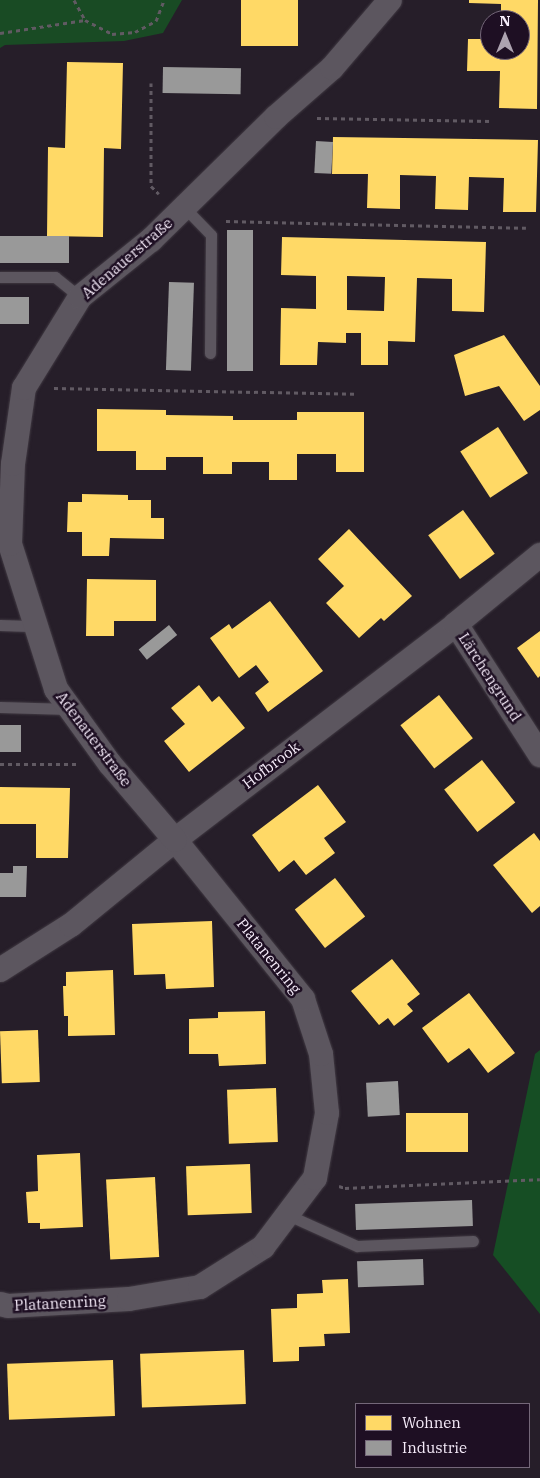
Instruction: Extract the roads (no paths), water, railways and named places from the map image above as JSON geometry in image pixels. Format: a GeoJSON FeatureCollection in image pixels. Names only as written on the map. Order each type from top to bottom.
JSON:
{"type":"FeatureCollection","features":[{"type":"Feature","properties":{"kind":"street","name":"Adenauerstraße"},"geometry":{"type":"LineString","coordinates":[[175,840],[110,764],[56,689],[10,544],[13,464],[24,388],[80,297],[151,240],[276,117],[332,68],[390,0]]}},
{"type":"Feature","properties":{"kind":"street","name":"Hofbrook"},"geometry":{"type":"LineString","coordinates":[[0,970],[71,925],[175,840],[456,624],[540,555]]}},
{"type":"Feature","properties":{"kind":"street","name":"Lärchengrund"},"geometry":{"type":"LineString","coordinates":[[456,624],[540,755]]}},
{"type":"Feature","properties":{"kind":"street","name":"Platanenring"},"geometry":{"type":"LineString","coordinates":[[0,1304],[8,1306],[129,1299],[200,1287],[263,1247],[315,1178],[328,1114],[321,1054],[303,999],[175,840]]}},
{"type":"Feature","properties":{"kind":"lane"},"geometry":{"type":"LineString","coordinates":[[181,210],[211,235],[210,353]]}},
{"type":"Feature","properties":{"kind":"lane"},"geometry":{"type":"LineString","coordinates":[[0,278],[55,278],[80,297]]}},
{"type":"Feature","properties":{"kind":"lane"},"geometry":{"type":"LineString","coordinates":[[0,625],[36,626]]}},
{"type":"Feature","properties":{"kind":"lane"},"geometry":{"type":"LineString","coordinates":[[0,707],[69,708]]}},
{"type":"Feature","properties":{"kind":"lane"},"geometry":{"type":"LineString","coordinates":[[288,1215],[357,1246],[473,1241]]}}]}
